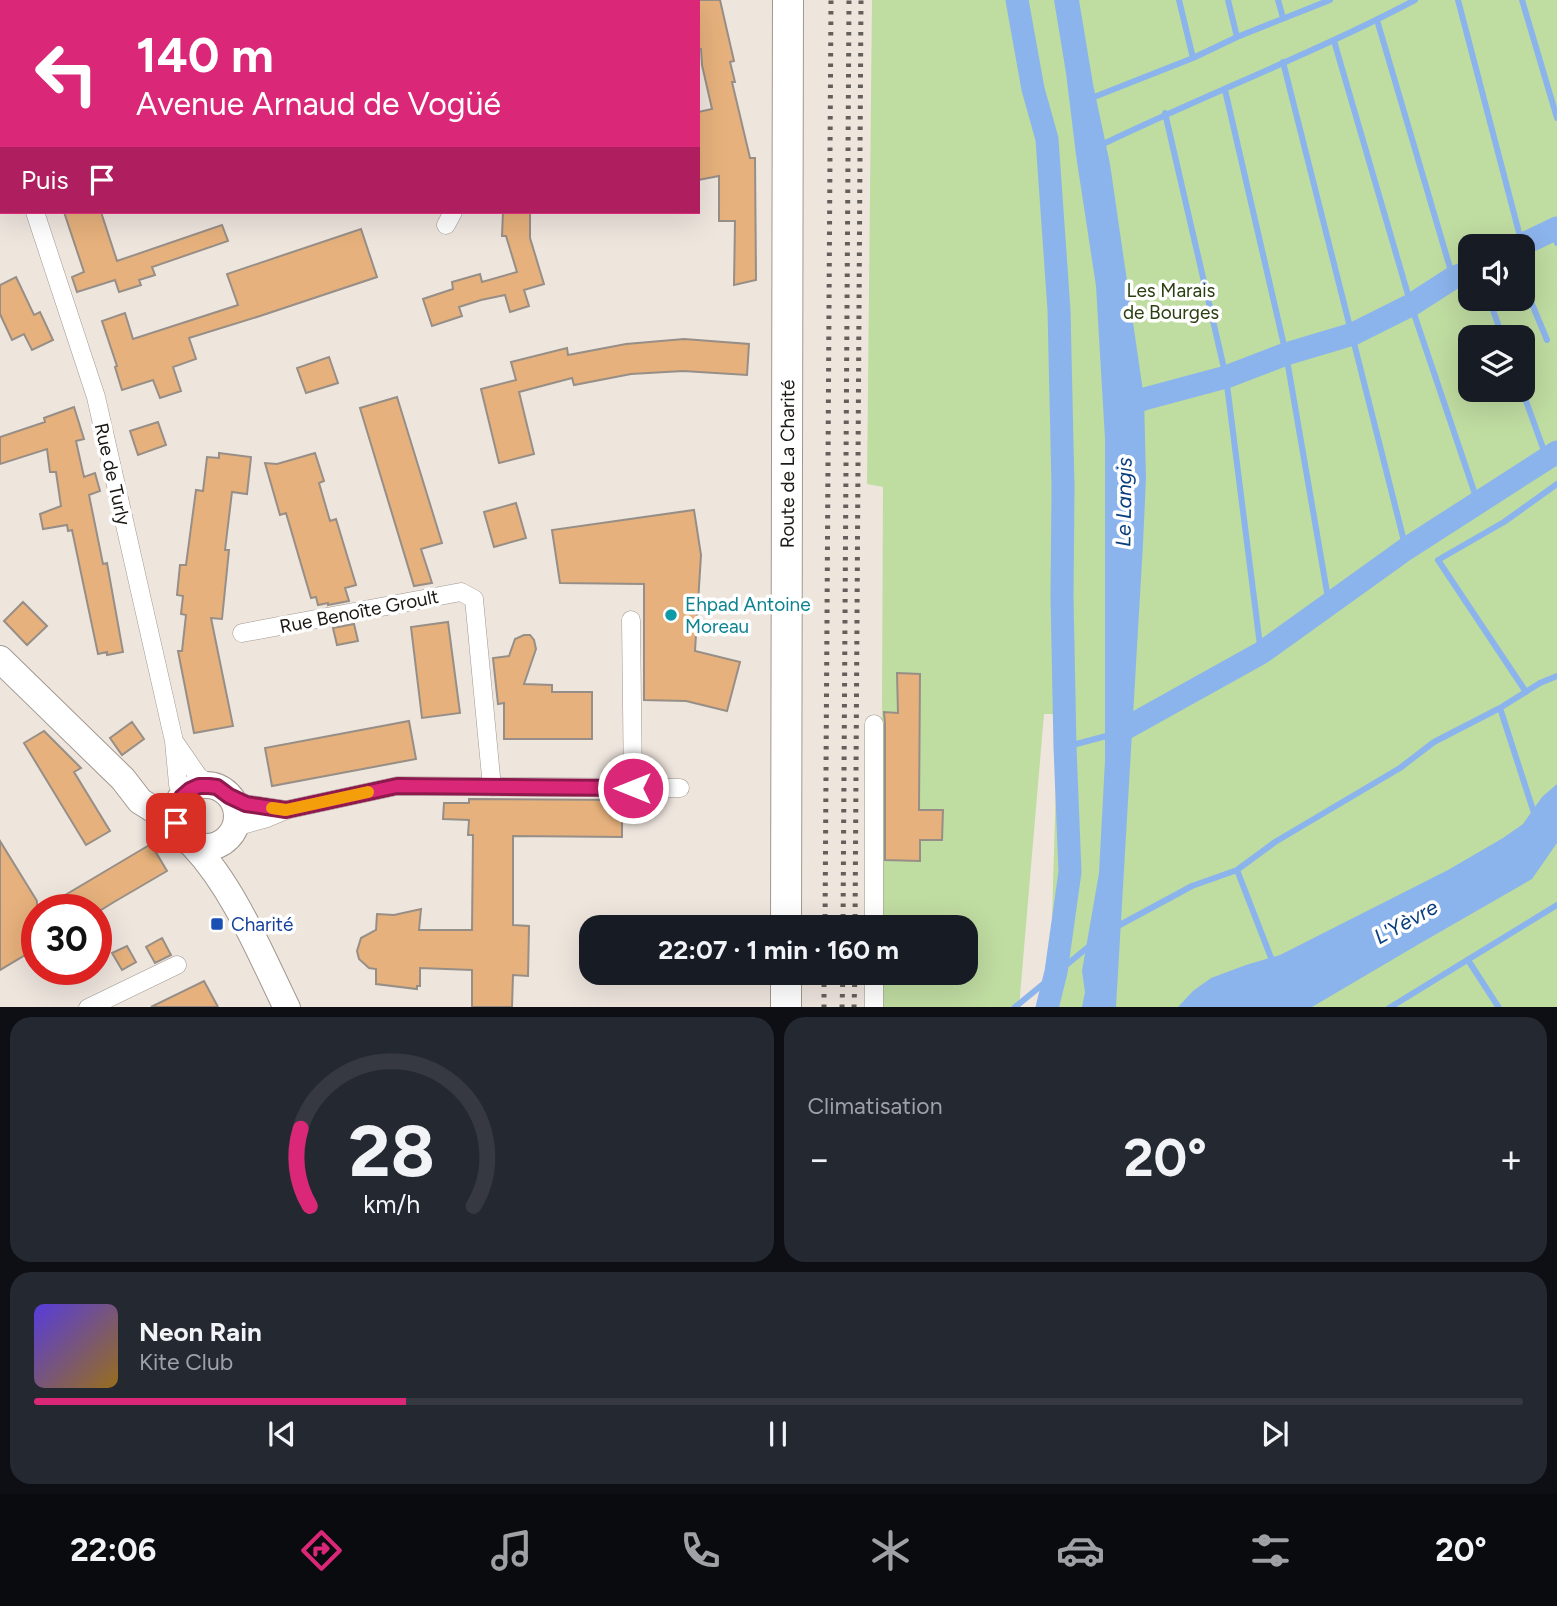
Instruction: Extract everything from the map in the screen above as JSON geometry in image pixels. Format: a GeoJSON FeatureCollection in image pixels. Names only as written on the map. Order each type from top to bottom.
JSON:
{"type":"FeatureCollection","features":[{"type":"Feature","properties":{"kind":"main road","name":"Route de La Charité"},"geometry":{"type":"LineString","coordinates":[[786,915],[788,0]]}},
{"type":"Feature","properties":{"kind":"main road"},"geometry":{"type":"LineString","coordinates":[[786,985],[786,1007]]}},
{"type":"Feature","properties":{"kind":"street","name":"Rue de Turly"},"geometry":{"type":"LineString","coordinates":[[36,214],[96,397],[174,741],[179,806]]}},
{"type":"Feature","properties":{"kind":"street","name":"Rue Benoîte Groult"},"geometry":{"type":"LineString","coordinates":[[242,633],[461,592],[474,599],[492,787]]}},
{"type":"Feature","properties":{"kind":"street"},"geometry":{"type":"LineString","coordinates":[[631,620],[633,788]]}},
{"type":"Feature","properties":{"kind":"street"},"geometry":{"type":"LineString","coordinates":[[0,659],[123,779],[179,806]]}},
{"type":"Feature","properties":{"kind":"street"},"geometry":{"type":"LineString","coordinates":[[874,724],[874,915]]}},
{"type":"Feature","properties":{"kind":"street","name":"Rue de Turly"},"geometry":{"type":"LineString","coordinates":[[174,741],[198,776],[219,791]]}},
{"type":"Feature","properties":{"kind":"street"},"geometry":{"type":"LineString","coordinates":[[286,810],[246,804],[219,791],[199,786],[190,790],[179,806],[182,836],[206,858],[232,897],[287,1007]]}},
{"type":"Feature","properties":{"kind":"street"},"geometry":{"type":"LineString","coordinates":[[194,845],[205,848],[217,845],[231,833],[286,810],[397,786],[680,788]]}},
{"type":"Feature","properties":{"kind":"street"},"geometry":{"type":"LineString","coordinates":[[219,791],[235,805],[237,816],[225,855],[232,897]]}},
{"type":"Feature","properties":{"kind":"street"},"geometry":{"type":"LineString","coordinates":[[88,1007],[177,965]]}},
{"type":"Feature","properties":{"kind":"street"},"geometry":{"type":"LineString","coordinates":[[874,985],[874,1007]]}},
{"type":"Feature","properties":{"kind":"green space","name":"Les Marais de Bourges"},"geometry":{"type":"Polygon","coordinates":[[[872,0],[1557,0],[1557,1007],[1040,1007],[1051,954],[1058,714],[1044,714],[1019,1007],[881,1007],[881,985],[978,985],[978,915],[881,915],[883,487],[867,484],[872,0]]]}},
{"type":"Feature","properties":{"kind":"water","name":"Le Langis"},"geometry":{"type":"Polygon","coordinates":[[[1054,0],[1079,0],[1110,164],[1144,398],[1146,478],[1143,544],[1116,1007],[1082,1007],[1085,992],[1082,971],[1099,873],[1105,761],[1105,439],[1096,286],[1054,0]]]}},
{"type":"Feature","properties":{"kind":"water","name":"L'Yèvre"},"geometry":{"type":"Polygon","coordinates":[[[1557,784],[1557,843],[1532,879],[1312,1007],[1178,1007],[1193,991],[1211,978],[1280,955],[1448,870],[1503,838],[1523,824],[1542,797],[1557,784]]]}},
{"type":"Feature","properties":{"kind":"building"},"geometry":{"type":"Polygon","coordinates":[[[700,0],[720,0],[734,61],[730,62],[735,82],[732,82],[750,158],[755,158],[756,280],[734,285],[735,221],[719,221],[719,176],[700,180],[700,112],[712,109],[701,49],[700,0]]]}},
{"type":"Feature","properties":{"kind":"building"},"geometry":{"type":"Polygon","coordinates":[[[65,214],[102,214],[117,261],[222,225],[228,241],[152,267],[155,275],[139,280],[141,285],[119,292],[115,280],[77,292],[72,277],[84,272],[65,214]]]}},
{"type":"Feature","properties":{"kind":"building"},"geometry":{"type":"Polygon","coordinates":[[[503,214],[530,214],[530,238],[544,284],[524,290],[529,306],[510,312],[505,295],[459,307],[462,316],[432,326],[423,299],[453,289],[452,282],[480,274],[482,282],[517,272],[506,236],[502,236],[503,214]]]}},
{"type":"Feature","properties":{"kind":"building"},"geometry":{"type":"Polygon","coordinates":[[[361,229],[377,277],[189,338],[196,359],[173,367],[181,391],[160,398],[153,380],[122,390],[102,321],[125,313],[133,339],[238,305],[227,274],[361,229]]]}},
{"type":"Feature","properties":{"kind":"building"},"geometry":{"type":"Polygon","coordinates":[[[16,277],[34,315],[40,312],[53,340],[32,350],[24,334],[12,340],[0,314],[0,285],[16,277]]]}},
{"type":"Feature","properties":{"kind":"building"},"geometry":{"type":"Polygon","coordinates":[[[684,339],[749,344],[747,375],[683,371],[631,374],[574,385],[572,378],[519,392],[534,454],[499,463],[481,389],[516,380],[511,362],[567,348],[568,355],[626,344],[684,339]]]}},
{"type":"Feature","properties":{"kind":"building"},"geometry":{"type":"Polygon","coordinates":[[[329,357],[338,383],[306,393],[297,368],[329,357]]]}},
{"type":"Feature","properties":{"kind":"building"},"geometry":{"type":"Polygon","coordinates":[[[397,397],[442,543],[421,549],[432,583],[414,586],[360,408],[397,397]]]}},
{"type":"Feature","properties":{"kind":"building"},"geometry":{"type":"Polygon","coordinates":[[[74,407],[84,439],[76,441],[84,477],[95,473],[100,491],[89,495],[103,564],[107,563],[123,652],[107,655],[107,652],[98,654],[72,530],[68,531],[67,525],[43,529],[40,514],[61,506],[56,472],[50,472],[47,449],[0,464],[0,437],[45,422],[44,418],[74,407]]]}},
{"type":"Feature","properties":{"kind":"building"},"geometry":{"type":"Polygon","coordinates":[[[158,422],[166,445],[138,455],[130,431],[158,422]]]}},
{"type":"Feature","properties":{"kind":"building"},"geometry":{"type":"Polygon","coordinates":[[[219,453],[251,457],[247,494],[232,492],[225,550],[229,550],[222,619],[211,618],[233,726],[194,733],[178,651],[182,651],[186,615],[181,614],[183,596],[177,595],[180,565],[186,565],[196,490],[203,491],[207,457],[219,458],[219,453]]]}},
{"type":"Feature","properties":{"kind":"building"},"geometry":{"type":"Polygon","coordinates":[[[315,453],[324,481],[319,483],[330,521],[336,519],[356,585],[345,588],[349,601],[328,605],[318,605],[316,597],[311,598],[286,513],[280,515],[265,463],[277,464],[315,453]]]}},
{"type":"Feature","properties":{"kind":"building"},"geometry":{"type":"Polygon","coordinates":[[[516,503],[526,538],[494,547],[484,512],[516,503]]]}},
{"type":"Feature","properties":{"kind":"building","name":"Ehpad Antoine Moreau"},"geometry":{"type":"Polygon","coordinates":[[[694,510],[701,555],[695,651],[740,662],[727,711],[686,701],[644,700],[644,584],[560,583],[552,530],[694,510]]]}},
{"type":"Feature","properties":{"kind":"building"},"geometry":{"type":"Polygon","coordinates":[[[23,602],[47,626],[27,645],[4,621],[23,602]]]}},
{"type":"Feature","properties":{"kind":"building"},"geometry":{"type":"Polygon","coordinates":[[[448,622],[460,713],[422,718],[411,627],[448,622]]]}},
{"type":"Feature","properties":{"kind":"building"},"geometry":{"type":"Polygon","coordinates":[[[354,624],[358,641],[337,645],[333,628],[354,624]]]}},
{"type":"Feature","properties":{"kind":"building"},"geometry":{"type":"Polygon","coordinates":[[[530,635],[536,649],[524,684],[552,685],[552,692],[592,692],[592,739],[504,739],[504,703],[498,704],[493,658],[509,656],[515,639],[530,635]]]}},
{"type":"Feature","properties":{"kind":"building"},"geometry":{"type":"Polygon","coordinates":[[[897,673],[920,674],[919,810],[943,810],[942,840],[920,840],[920,861],[885,860],[884,712],[898,713],[897,673]]]}},
{"type":"Feature","properties":{"kind":"building"},"geometry":{"type":"Polygon","coordinates":[[[409,721],[416,759],[272,786],[265,748],[409,721]]]}},
{"type":"Feature","properties":{"kind":"building"},"geometry":{"type":"Polygon","coordinates":[[[132,722],[144,739],[122,755],[110,738],[132,722]]]}},
{"type":"Feature","properties":{"kind":"building"},"geometry":{"type":"Polygon","coordinates":[[[44,731],[81,768],[74,772],[110,831],[86,845],[24,743],[44,731]]]}},
{"type":"Feature","properties":{"kind":"building"},"geometry":{"type":"Polygon","coordinates":[[[469,799],[622,800],[622,837],[513,836],[513,925],[529,926],[528,976],[513,975],[512,1007],[472,1007],[472,970],[420,968],[420,986],[417,986],[417,989],[376,984],[376,969],[369,968],[359,959],[357,951],[361,938],[376,930],[377,914],[394,915],[421,909],[419,930],[472,930],[473,835],[468,835],[469,820],[443,819],[444,803],[469,803],[469,799]]]}},
{"type":"Feature","properties":{"kind":"building"},"geometry":{"type":"Polygon","coordinates":[[[0,841],[33,894],[21,894],[21,958],[0,970],[0,841]]]}},
{"type":"Feature","properties":{"kind":"building"},"geometry":{"type":"Polygon","coordinates":[[[151,844],[167,871],[112,904],[112,894],[67,894],[151,844]]]}},
{"type":"Feature","properties":{"kind":"building"},"geometry":{"type":"Polygon","coordinates":[[[162,938],[171,955],[155,963],[146,947],[162,938]]]}},
{"type":"Feature","properties":{"kind":"building"},"geometry":{"type":"Polygon","coordinates":[[[127,946],[136,962],[122,970],[112,953],[127,946]]]}},
{"type":"Feature","properties":{"kind":"building"},"geometry":{"type":"Polygon","coordinates":[[[204,981],[218,1007],[151,1007],[204,981]]]}},
{"type":"Feature","properties":{"kind":"waterway"},"geometry":{"type":"LineString","coordinates":[[1017,0],[1033,89],[1047,139],[1059,310],[1063,487],[1062,597],[1070,872],[1056,972],[1047,1007]]}},
{"type":"Feature","properties":{"kind":"waterway"},"geometry":{"type":"LineString","coordinates":[[1179,0],[1193,58]]}},
{"type":"Feature","properties":{"kind":"waterway"},"geometry":{"type":"LineString","coordinates":[[1228,0],[1237,37]]}},
{"type":"Feature","properties":{"kind":"waterway"},"geometry":{"type":"LineString","coordinates":[[1278,0],[1283,18]]}},
{"type":"Feature","properties":{"kind":"waterway"},"geometry":{"type":"LineString","coordinates":[[1089,99],[1330,0]]}},
{"type":"Feature","properties":{"kind":"waterway"},"geometry":{"type":"LineString","coordinates":[[1099,146],[1415,0]]}},
{"type":"Feature","properties":{"kind":"waterway"},"geometry":{"type":"LineString","coordinates":[[1458,0],[1519,234]]}},
{"type":"Feature","properties":{"kind":"waterway"},"geometry":{"type":"LineString","coordinates":[[1522,0],[1557,118]]}},
{"type":"Feature","properties":{"kind":"waterway"},"geometry":{"type":"LineString","coordinates":[[1377,20],[1453,278]]}},
{"type":"Feature","properties":{"kind":"waterway"},"geometry":{"type":"LineString","coordinates":[[1334,41],[1411,305],[1478,503]]}},
{"type":"Feature","properties":{"kind":"waterway"},"geometry":{"type":"LineString","coordinates":[[1283,62],[1406,549]]}},
{"type":"Feature","properties":{"kind":"waterway"},"geometry":{"type":"LineString","coordinates":[[1225,90],[1286,354],[1329,604]]}},
{"type":"Feature","properties":{"kind":"waterway"},"geometry":{"type":"LineString","coordinates":[[1165,113],[1226,377],[1261,653]]}},
{"type":"Feature","properties":{"kind":"waterway"},"geometry":{"type":"LineString","coordinates":[[1535,238],[1557,228]]}},
{"type":"Feature","properties":{"kind":"waterway"},"geometry":{"type":"LineString","coordinates":[[1552,231],[1557,243]]}},
{"type":"Feature","properties":{"kind":"waterway"},"geometry":{"type":"LineString","coordinates":[[1126,405],[1226,377],[1286,354],[1353,334],[1411,305],[1458,276]]}},
{"type":"Feature","properties":{"kind":"waterway"},"geometry":{"type":"LineString","coordinates":[[1493,311],[1498,325]]}},
{"type":"Feature","properties":{"kind":"waterway"},"geometry":{"type":"LineString","coordinates":[[1535,311],[1547,340]]}},
{"type":"Feature","properties":{"kind":"waterway"},"geometry":{"type":"LineString","coordinates":[[1526,402],[1547,459]]}},
{"type":"Feature","properties":{"kind":"waterway"},"geometry":{"type":"LineString","coordinates":[[1119,732],[1261,653],[1406,549],[1557,452]]}},
{"type":"Feature","properties":{"kind":"waterway"},"geometry":{"type":"LineString","coordinates":[[1526,692],[1438,560],[1504,522],[1557,484]]}},
{"type":"Feature","properties":{"kind":"waterway"},"geometry":{"type":"LineString","coordinates":[[1116,927],[1192,886],[1237,870],[1275,842],[1400,768],[1434,742],[1557,676]]}},
{"type":"Feature","properties":{"kind":"waterway"},"geometry":{"type":"LineString","coordinates":[[1500,708],[1535,816]]}},
{"type":"Feature","properties":{"kind":"waterway"},"geometry":{"type":"LineString","coordinates":[[1065,747],[1110,735]]}},
{"type":"Feature","properties":{"kind":"waterway"},"geometry":{"type":"LineString","coordinates":[[1237,870],[1273,963]]}},
{"type":"Feature","properties":{"kind":"waterway"},"geometry":{"type":"LineString","coordinates":[[1391,1007],[1557,905]]}},
{"type":"Feature","properties":{"kind":"waterway"},"geometry":{"type":"LineString","coordinates":[[1015,1007],[1093,943]]}},
{"type":"Feature","properties":{"kind":"waterway"},"geometry":{"type":"LineString","coordinates":[[1468,960],[1498,1007]]}},
{"type":"Feature","properties":{"kind":"railway"},"geometry":{"type":"LineString","coordinates":[[825,915],[831,0]]}},
{"type":"Feature","properties":{"kind":"railway"},"geometry":{"type":"LineString","coordinates":[[843,915],[849,0]]}},
{"type":"Feature","properties":{"kind":"railway"},"geometry":{"type":"LineString","coordinates":[[855,915],[861,0]]}},
{"type":"Feature","properties":{"kind":"railway"},"geometry":{"type":"LineString","coordinates":[[824,985],[824,1007]]}},
{"type":"Feature","properties":{"kind":"railway"},"geometry":{"type":"LineString","coordinates":[[842,1007],[843,985]]}},
{"type":"Feature","properties":{"kind":"railway"},"geometry":{"type":"LineString","coordinates":[[854,1007],[855,985]]}},
{"type":"Feature","properties":{"kind":"slow traffic"},"geometry":{"type":"LineString","coordinates":[[272,808],[286,810],[368,792]]}},
{"type":"Feature","properties":{"kind":"place","name":"Ehpad Antoine Moreau"},"geometry":{"type":"Point","coordinates":[671,615]}},
{"type":"Feature","properties":{"kind":"place","name":"Charité"},"geometry":{"type":"Point","coordinates":[217,924]}},
{"type":"Feature","properties":{"kind":"route"},"geometry":{"type":"LineString","coordinates":[[176,823],[177,806],[182,797],[199,786],[217,787],[246,804],[286,810],[397,786],[633,788]]}}]}
